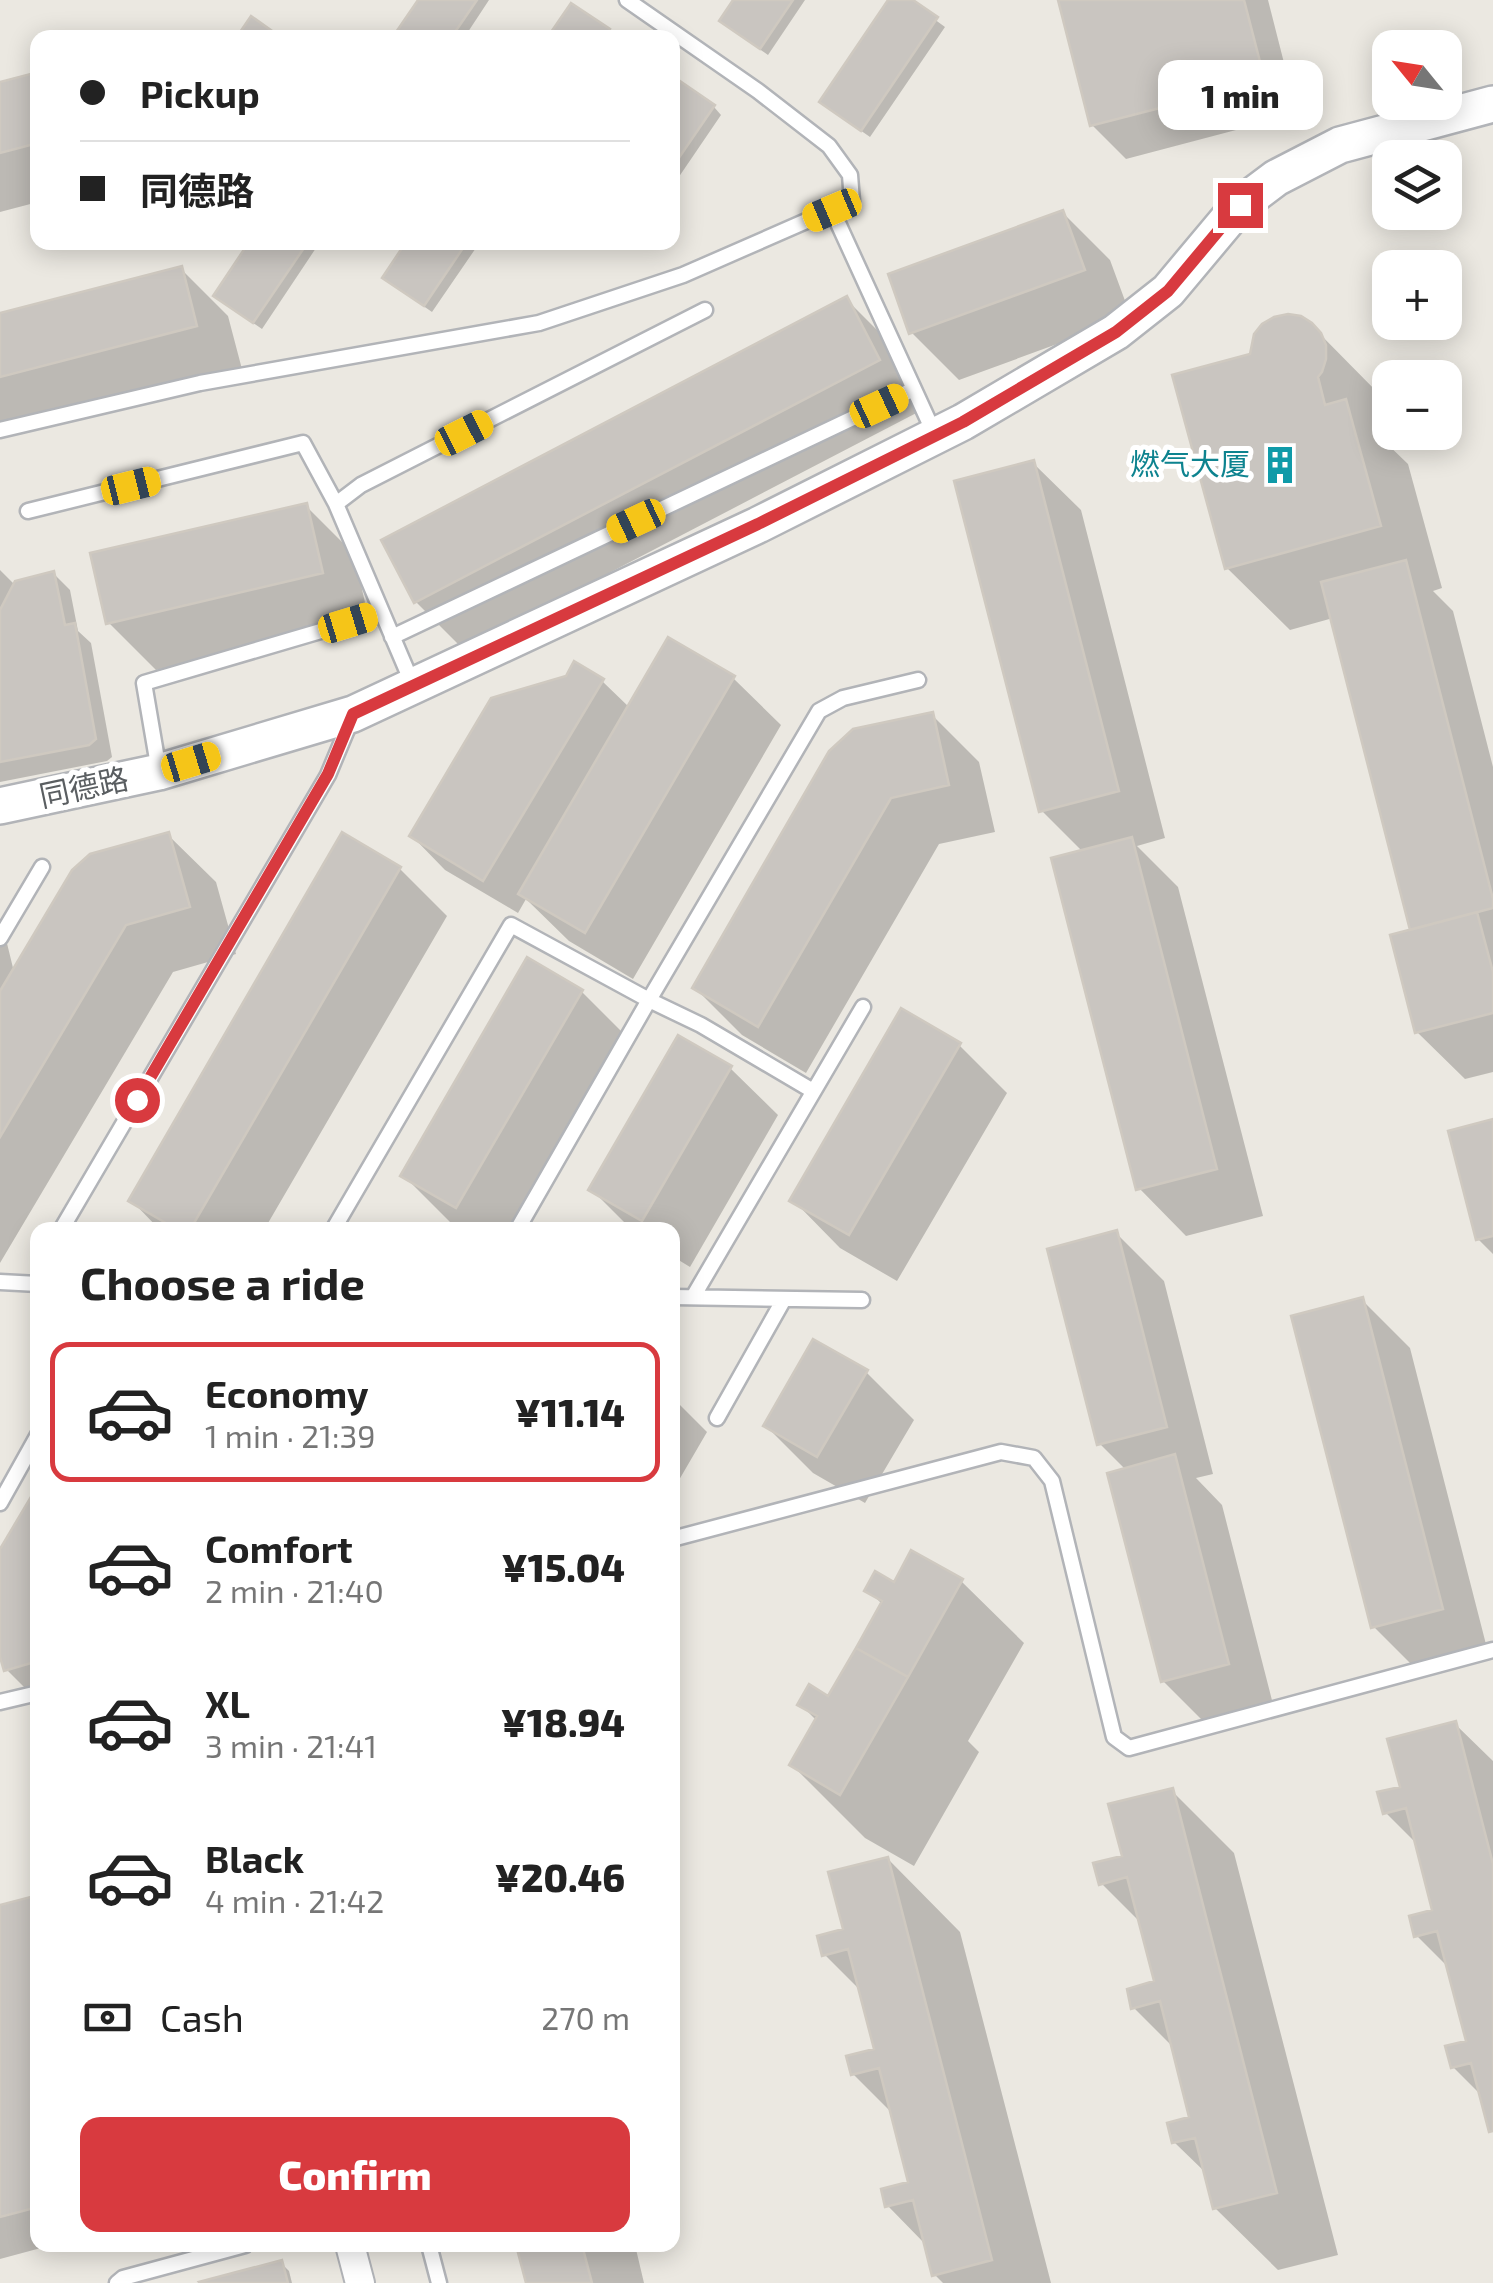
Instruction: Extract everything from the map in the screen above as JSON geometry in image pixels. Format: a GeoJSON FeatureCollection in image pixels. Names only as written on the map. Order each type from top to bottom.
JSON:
{"type":"FeatureCollection","features":[{"type":"Feature","properties":{"kind":"street","name":"同德路"},"geometry":{"type":"LineString","coordinates":[[0,806],[159,772],[353,714],[758,524],[963,422],[1116,332],[1168,291],[1240,205],[1276,178],[1340,144],[1493,104]]}},
{"type":"Feature","properties":{"kind":"street"},"geometry":{"type":"LineString","coordinates":[[352,2252],[360,2283]]}},
{"type":"Feature","properties":{"kind":"lane"},"geometry":{"type":"LineString","coordinates":[[627,0],[671,30]]}},
{"type":"Feature","properties":{"kind":"lane"},"geometry":{"type":"LineString","coordinates":[[0,430],[200,383],[539,323],[683,275],[852,201],[850,174],[829,146],[758,90],[680,36]]}},
{"type":"Feature","properties":{"kind":"lane"},"geometry":{"type":"LineString","coordinates":[[832,210],[935,435]]}},
{"type":"Feature","properties":{"kind":"lane"},"geometry":{"type":"LineString","coordinates":[[336,504],[361,486],[705,310]]}},
{"type":"Feature","properties":{"kind":"lane"},"geometry":{"type":"LineString","coordinates":[[392,637],[914,389]]}},
{"type":"Feature","properties":{"kind":"lane"},"geometry":{"type":"LineString","coordinates":[[28,512],[302,443],[336,504],[413,686]]}},
{"type":"Feature","properties":{"kind":"lane"},"geometry":{"type":"LineString","coordinates":[[159,772],[144,683],[382,612]]}},
{"type":"Feature","properties":{"kind":"lane"},"geometry":{"type":"LineString","coordinates":[[523,1222],[820,711],[843,698],[918,680]]}},
{"type":"Feature","properties":{"kind":"lane"},"geometry":{"type":"LineString","coordinates":[[65,1222],[328,774],[353,714]]}},
{"type":"Feature","properties":{"kind":"lane"},"geometry":{"type":"LineString","coordinates":[[0,938],[42,866]]}},
{"type":"Feature","properties":{"kind":"lane"},"geometry":{"type":"LineString","coordinates":[[338,1222],[511,925],[700,1025],[813,1091]]}},
{"type":"Feature","properties":{"kind":"lane"},"geometry":{"type":"LineString","coordinates":[[692,1298],[863,1007]]}},
{"type":"Feature","properties":{"kind":"lane"},"geometry":{"type":"LineString","coordinates":[[0,1282],[30,1284]]}},
{"type":"Feature","properties":{"kind":"lane"},"geometry":{"type":"LineString","coordinates":[[680,1297],[862,1300]]}},
{"type":"Feature","properties":{"kind":"lane"},"geometry":{"type":"LineString","coordinates":[[717,1418],[784,1299]]}},
{"type":"Feature","properties":{"kind":"lane"},"geometry":{"type":"LineString","coordinates":[[0,1504],[30,1450]]}},
{"type":"Feature","properties":{"kind":"lane"},"geometry":{"type":"LineString","coordinates":[[680,1537],[1001,1452],[1034,1458],[1052,1481],[1114,1737],[1129,1748],[1493,1650]]}},
{"type":"Feature","properties":{"kind":"lane"},"geometry":{"type":"LineString","coordinates":[[0,1702],[30,1694]]}},
{"type":"Feature","properties":{"kind":"lane"},"geometry":{"type":"LineString","coordinates":[[117,2283],[123,2278],[219,2252]]}},
{"type":"Feature","properties":{"kind":"lane"},"geometry":{"type":"LineString","coordinates":[[431,2252],[440,2283]]}},
{"type":"Feature","properties":{"kind":"building"},"geometry":{"type":"Polygon","coordinates":[[[418,0],[477,0],[456,30],[397,30],[418,0]]]}},
{"type":"Feature","properties":{"kind":"building"},"geometry":{"type":"Polygon","coordinates":[[[733,0],[793,0],[760,49],[719,21],[733,0]]]}},
{"type":"Feature","properties":{"kind":"building"},"geometry":{"type":"Polygon","coordinates":[[[888,0],[913,0],[938,17],[861,131],[819,102],[888,0]]]}},
{"type":"Feature","properties":{"kind":"building"},"geometry":{"type":"Polygon","coordinates":[[[1058,0],[1244,0],[1265,81],[1090,126],[1058,0]]]}},
{"type":"Feature","properties":{"kind":"building"},"geometry":{"type":"Polygon","coordinates":[[[571,3],[610,29],[609,30],[552,30],[571,3]]]}},
{"type":"Feature","properties":{"kind":"building"},"geometry":{"type":"Polygon","coordinates":[[[251,16],[271,30],[241,30],[251,16]]]}},
{"type":"Feature","properties":{"kind":"building"},"geometry":{"type":"Polygon","coordinates":[[[30,74],[30,145],[0,153],[0,82],[30,74]]]}},
{"type":"Feature","properties":{"kind":"building"},"geometry":{"type":"Polygon","coordinates":[[[680,81],[715,105],[680,156],[680,81]]]}},
{"type":"Feature","properties":{"kind":"building"},"geometry":{"type":"Polygon","coordinates":[[[1063,210],[1085,270],[909,334],[888,274],[1063,210]]]}},
{"type":"Feature","properties":{"kind":"building"},"geometry":{"type":"Polygon","coordinates":[[[244,250],[303,250],[253,323],[213,296],[244,250]]]}},
{"type":"Feature","properties":{"kind":"building"},"geometry":{"type":"Polygon","coordinates":[[[401,250],[462,250],[424,306],[382,278],[401,250]]]}},
{"type":"Feature","properties":{"kind":"building"},"geometry":{"type":"Polygon","coordinates":[[[182,266],[197,326],[0,377],[0,313],[182,266]]]}},
{"type":"Feature","properties":{"kind":"building"},"geometry":{"type":"Polygon","coordinates":[[[847,296],[880,360],[414,603],[381,540],[847,296]]]}},
{"type":"Feature","properties":{"kind":"building","name":"燃气大厦"},"geometry":{"type":"Polygon","coordinates":[[[1288,314],[1301,316],[1321,333],[1326,359],[1318,377],[1325,405],[1346,399],[1381,526],[1225,569],[1172,375],[1250,354],[1254,334],[1262,324],[1288,314]]]}},
{"type":"Feature","properties":{"kind":"building"},"geometry":{"type":"Polygon","coordinates":[[[1034,460],[1119,791],[1039,812],[954,481],[1034,460]]]}},
{"type":"Feature","properties":{"kind":"building"},"geometry":{"type":"Polygon","coordinates":[[[307,503],[323,573],[106,624],[90,553],[307,503]]]}},
{"type":"Feature","properties":{"kind":"building"},"geometry":{"type":"Polygon","coordinates":[[[1406,560],[1493,899],[1493,908],[1410,930],[1321,582],[1406,560]]]}},
{"type":"Feature","properties":{"kind":"building"},"geometry":{"type":"Polygon","coordinates":[[[54,571],[65,625],[75,623],[96,739],[89,745],[0,762],[0,610],[15,581],[54,571]]]}},
{"type":"Feature","properties":{"kind":"building"},"geometry":{"type":"Polygon","coordinates":[[[668,637],[735,676],[585,933],[518,894],[668,637]]]}},
{"type":"Feature","properties":{"kind":"building"},"geometry":{"type":"Polygon","coordinates":[[[574,661],[604,679],[483,881],[409,836],[491,698],[566,676],[574,661]]]}},
{"type":"Feature","properties":{"kind":"building"},"geometry":{"type":"Polygon","coordinates":[[[933,712],[949,785],[891,798],[758,1027],[692,988],[829,751],[853,729],[933,712]]]}},
{"type":"Feature","properties":{"kind":"building"},"geometry":{"type":"Polygon","coordinates":[[[169,832],[190,907],[126,925],[0,1137],[0,991],[72,870],[90,854],[169,832]]]}},
{"type":"Feature","properties":{"kind":"building"},"geometry":{"type":"Polygon","coordinates":[[[342,832],[401,867],[195,1222],[164,1222],[128,1201],[342,832]]]}},
{"type":"Feature","properties":{"kind":"building"},"geometry":{"type":"Polygon","coordinates":[[[1132,837],[1217,1169],[1136,1190],[1051,858],[1132,837]]]}},
{"type":"Feature","properties":{"kind":"building"},"geometry":{"type":"Polygon","coordinates":[[[1477,912],[1493,972],[1493,1013],[1415,1033],[1390,935],[1477,912]]]}},
{"type":"Feature","properties":{"kind":"building"},"geometry":{"type":"Polygon","coordinates":[[[527,957],[583,990],[456,1208],[400,1176],[527,957]]]}},
{"type":"Feature","properties":{"kind":"building"},"geometry":{"type":"Polygon","coordinates":[[[901,1008],[961,1043],[849,1235],[789,1201],[901,1008]]]}},
{"type":"Feature","properties":{"kind":"building"},"geometry":{"type":"Polygon","coordinates":[[[678,1035],[732,1066],[642,1221],[588,1190],[678,1035]]]}},
{"type":"Feature","properties":{"kind":"building"},"geometry":{"type":"Polygon","coordinates":[[[1493,1119],[1493,1236],[1476,1240],[1448,1131],[1493,1119]]]}},
{"type":"Feature","properties":{"kind":"building"},"geometry":{"type":"Polygon","coordinates":[[[1117,1230],[1167,1427],[1097,1445],[1047,1249],[1117,1230]]]}},
{"type":"Feature","properties":{"kind":"building"},"geometry":{"type":"Polygon","coordinates":[[[1363,1297],[1443,1609],[1371,1628],[1291,1316],[1363,1297]]]}},
{"type":"Feature","properties":{"kind":"building"},"geometry":{"type":"Polygon","coordinates":[[[813,1339],[868,1370],[817,1457],[763,1426],[813,1339]]]}},
{"type":"Feature","properties":{"kind":"building"},"geometry":{"type":"Polygon","coordinates":[[[1175,1454],[1229,1664],[1161,1682],[1107,1473],[1175,1454]]]}},
{"type":"Feature","properties":{"kind":"building"},"geometry":{"type":"Polygon","coordinates":[[[30,1498],[30,1663],[4,1671],[0,1657],[0,1549],[30,1498]]]}},
{"type":"Feature","properties":{"kind":"building"},"geometry":{"type":"Polygon","coordinates":[[[911,1550],[963,1579],[908,1677],[856,1648],[882,1601],[864,1591],[875,1571],[894,1582],[911,1550]]]}},
{"type":"Feature","properties":{"kind":"building"},"geometry":{"type":"Polygon","coordinates":[[[856,1648],[908,1677],[840,1795],[789,1765],[817,1716],[797,1705],[809,1684],[828,1696],[856,1648]]]}},
{"type":"Feature","properties":{"kind":"building"},"geometry":{"type":"Polygon","coordinates":[[[1456,1721],[1493,1864],[1493,2131],[1489,2132],[1471,2063],[1451,2068],[1445,2046],[1466,2041],[1437,1931],[1414,1937],[1409,1916],[1432,1910],[1406,1808],[1383,1814],[1377,1792],[1400,1787],[1387,1739],[1456,1721]]]}},
{"type":"Feature","properties":{"kind":"building"},"geometry":{"type":"Polygon","coordinates":[[[1173,1788],[1277,2193],[1213,2209],[1195,2138],[1172,2143],[1167,2123],[1189,2117],[1160,2001],[1131,2009],[1127,1989],[1154,1981],[1127,1877],[1099,1885],[1093,1863],[1122,1856],[1108,1804],[1173,1788]]]}},
{"type":"Feature","properties":{"kind":"building"},"geometry":{"type":"Polygon","coordinates":[[[888,1857],[992,2260],[932,2276],[913,2200],[885,2207],[881,2189],[908,2182],[879,2068],[851,2075],[846,2056],[874,2049],[848,1949],[822,1956],[817,1936],[843,1929],[828,1872],[888,1857]]]}},
{"type":"Feature","properties":{"kind":"building"},"geometry":{"type":"Polygon","coordinates":[[[30,1897],[30,2209],[0,2217],[0,1905],[30,1897]]]}},
{"type":"Feature","properties":{"kind":"building"},"geometry":{"type":"Polygon","coordinates":[[[518,2252],[584,2252],[592,2283],[526,2283],[518,2252]]]}},
{"type":"Feature","properties":{"kind":"building"},"geometry":{"type":"Polygon","coordinates":[[[282,2260],[288,2283],[199,2282],[282,2260]]]}},
{"type":"Feature","properties":{"kind":"place","name":"燃气大厦"},"geometry":{"type":"Point","coordinates":[1280,465]}},
{"type":"Feature","properties":{"kind":"route"},"geometry":{"type":"LineString","coordinates":[[137,1100],[328,774],[353,714],[758,524],[963,422],[1116,332],[1168,291],[1240,205]]}}]}
